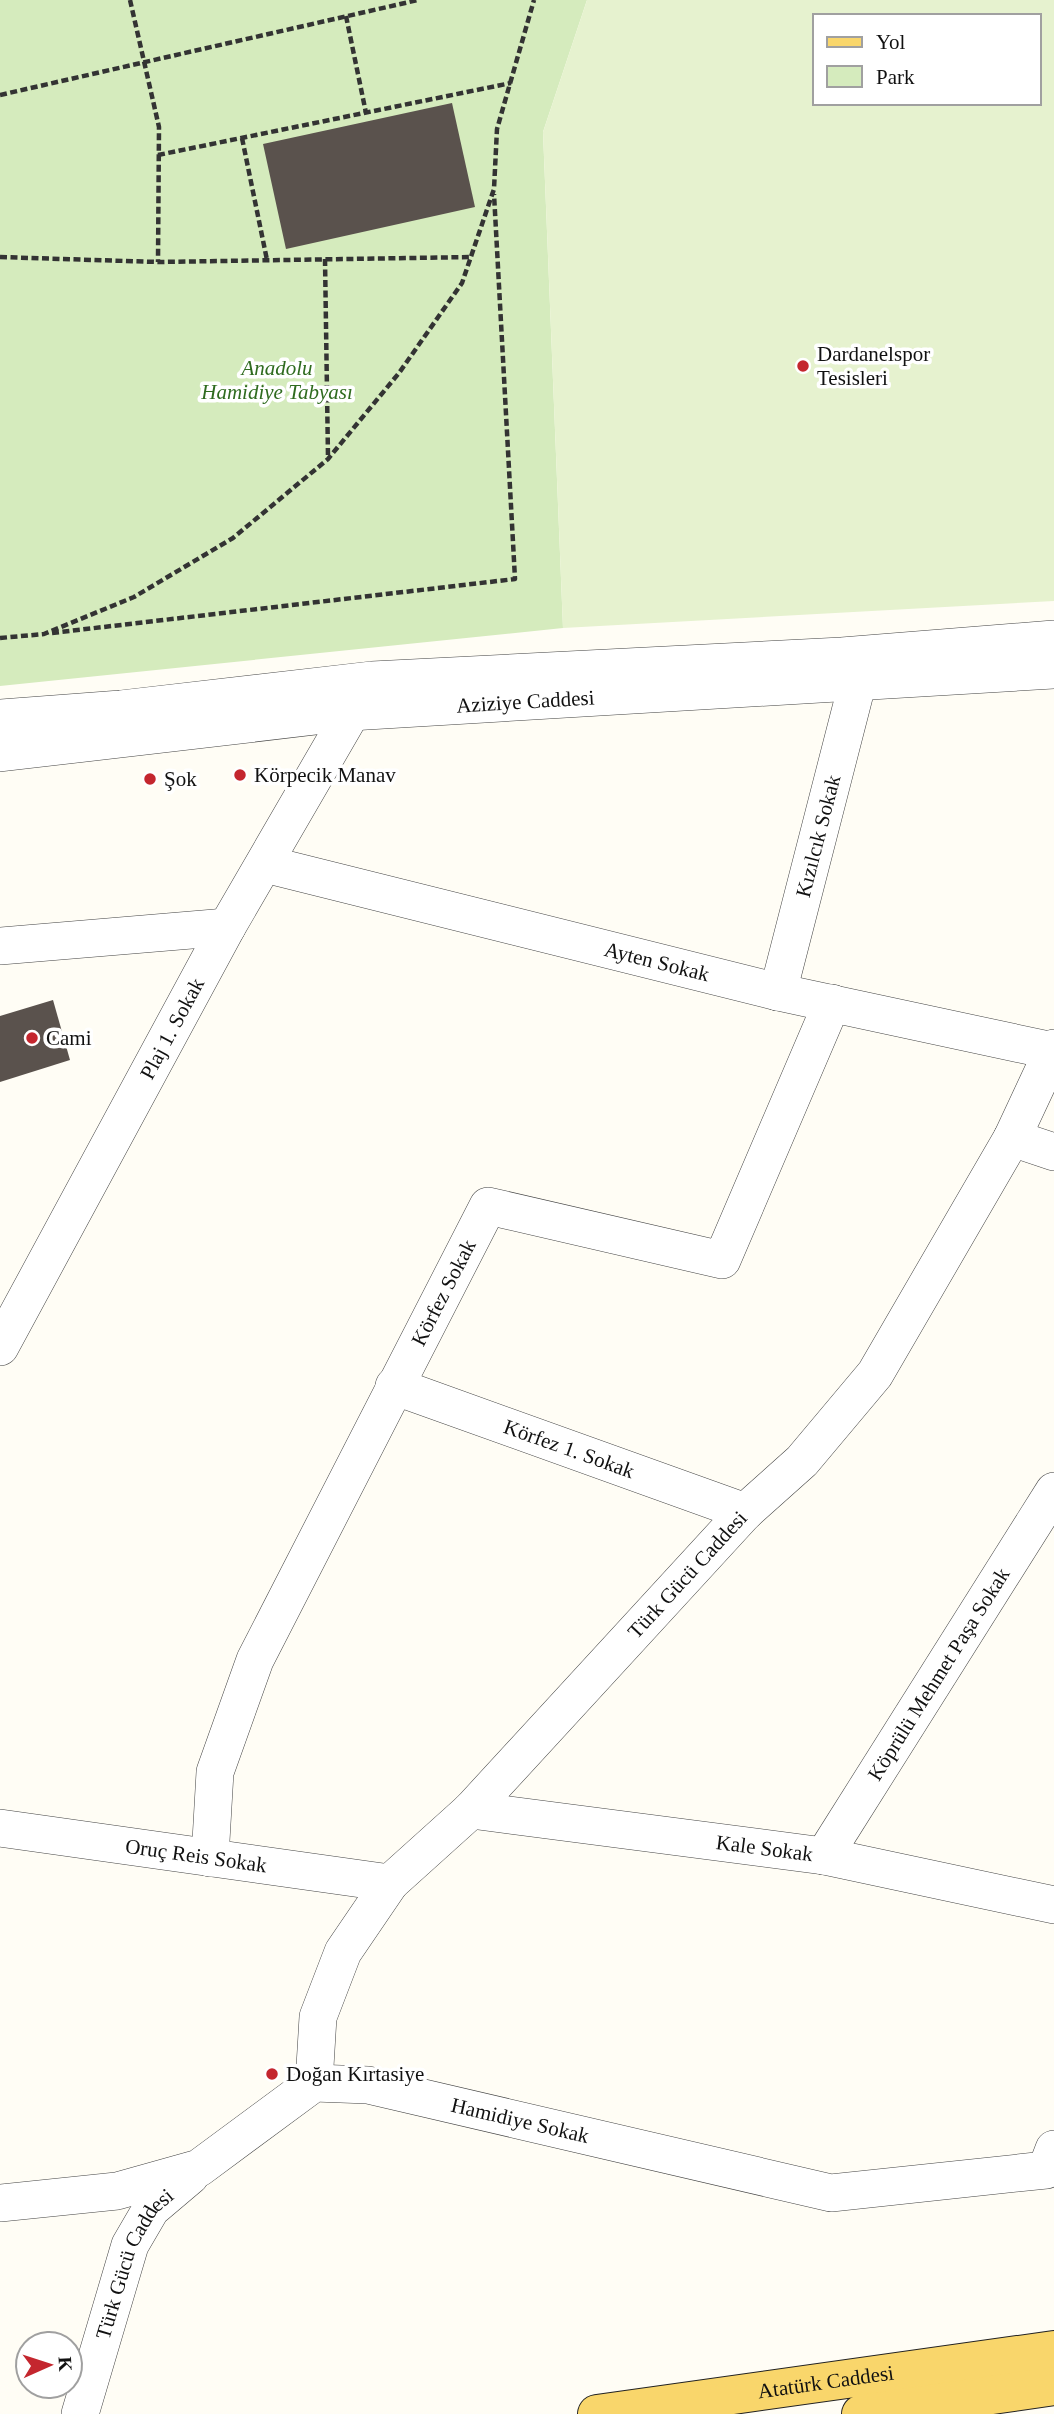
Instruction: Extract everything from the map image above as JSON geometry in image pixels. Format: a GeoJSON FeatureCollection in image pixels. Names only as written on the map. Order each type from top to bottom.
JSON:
{"type":"FeatureCollection","features":[{"type":"Feature","properties":{"kind":"main road","name":"Atatürk Caddesi"},"geometry":{"type":"LineString","coordinates":[[597,2414],[1054,2350]]}},
{"type":"Feature","properties":{"kind":"main road","name":"Atatürk Caddesi"},"geometry":{"type":"LineString","coordinates":[[861,2414],[1054,2386]]}},
{"type":"Feature","properties":{"kind":"street","name":"Aziziye Caddesi"},"geometry":{"type":"LineString","coordinates":[[0,718],[121,709],[372,680],[842,656],[1054,639]]}},
{"type":"Feature","properties":{"kind":"street","name":"Aziziye Caddesi"},"geometry":{"type":"LineString","coordinates":[[0,752],[350,712],[1054,670]]}},
{"type":"Feature","properties":{"kind":"street","name":"Plaj 1. Sokak"},"geometry":{"type":"LineString","coordinates":[[0,1347],[227,927],[350,712],[372,680]]}},
{"type":"Feature","properties":{"kind":"street","name":"Kızılcık Sokak"},"geometry":{"type":"LineString","coordinates":[[778,992],[858,681]]}},
{"type":"Feature","properties":{"kind":"street","name":"Ayten Sokak"},"geometry":{"type":"LineString","coordinates":[[265,864],[778,992],[1053,1050]]}},
{"type":"Feature","properties":{"kind":"street"},"geometry":{"type":"LineString","coordinates":[[0,946],[227,927]]}},
{"type":"Feature","properties":{"kind":"street","name":"Körfez Sokak"},"geometry":{"type":"LineString","coordinates":[[210,1858],[215,1772],[255,1660],[488,1206],[722,1260],[832,1003]]}},
{"type":"Feature","properties":{"kind":"street","name":"Türk Gücü Caddesi"},"geometry":{"type":"LineString","coordinates":[[313,2084],[318,2017],[343,1952],[390,1883],[471,1810],[745,1512],[802,1461],[875,1374],[1012,1138],[1053,1050]]}},
{"type":"Feature","properties":{"kind":"street"},"geometry":{"type":"LineString","coordinates":[[1012,1138],[1054,1152]]}},
{"type":"Feature","properties":{"kind":"street","name":"Körfez 1. Sokak"},"geometry":{"type":"LineString","coordinates":[[394,1386],[745,1512]]}},
{"type":"Feature","properties":{"kind":"street","name":"Köprülü Mehmet Paşa Sokak"},"geometry":{"type":"LineString","coordinates":[[824,1856],[1054,1491]]}},
{"type":"Feature","properties":{"kind":"street","name":"Kale Sokak"},"geometry":{"type":"LineString","coordinates":[[471,1810],[824,1856],[1054,1905]]}},
{"type":"Feature","properties":{"kind":"street","name":"Oruç Reis Sokak"},"geometry":{"type":"LineString","coordinates":[[0,1828],[390,1883]]}},
{"type":"Feature","properties":{"kind":"street"},"geometry":{"type":"LineString","coordinates":[[0,2203],[117,2191],[199,2168],[313,2084]]}},
{"type":"Feature","properties":{"kind":"street","name":"Hamidiye Sokak"},"geometry":{"type":"LineString","coordinates":[[313,2084],[368,2085],[831,2193],[1046,2170],[1054,2149]]}},
{"type":"Feature","properties":{"kind":"street","name":"Türk Gücü Caddesi"},"geometry":{"type":"LineString","coordinates":[[80,2414],[130,2245],[151,2209],[199,2168]]}},
{"type":"Feature","properties":{"kind":"path"},"geometry":{"type":"LineString","coordinates":[[130,0],[159,127],[158,261]]}},
{"type":"Feature","properties":{"kind":"path"},"geometry":{"type":"LineString","coordinates":[[0,95],[418,0]]}},
{"type":"Feature","properties":{"kind":"path"},"geometry":{"type":"LineString","coordinates":[[0,638],[516,579],[494,190],[497,129],[534,0]]}},
{"type":"Feature","properties":{"kind":"path"},"geometry":{"type":"LineString","coordinates":[[346,16],[366,113]]}},
{"type":"Feature","properties":{"kind":"path"},"geometry":{"type":"LineString","coordinates":[[158,155],[510,83]]}},
{"type":"Feature","properties":{"kind":"path"},"geometry":{"type":"LineString","coordinates":[[242,138],[267,260]]}},
{"type":"Feature","properties":{"kind":"path"},"geometry":{"type":"LineString","coordinates":[[44,634],[134,597],[233,538],[328,459],[399,373],[462,283],[494,190]]}},
{"type":"Feature","properties":{"kind":"path"},"geometry":{"type":"LineString","coordinates":[[0,257],[158,261],[472,257]]}},
{"type":"Feature","properties":{"kind":"path"},"geometry":{"type":"LineString","coordinates":[[325,259],[328,459]]}},
{"type":"Feature","properties":{"kind":"green space","name":"Anadolu Hamidiye Tabyası"},"geometry":{"type":"Polygon","coordinates":[[[0,0],[587,0],[543,132],[563,628],[0,686],[0,0]]]}},
{"type":"Feature","properties":{"kind":"green space","name":"Dardanelspor Tesisleri"},"geometry":{"type":"Polygon","coordinates":[[[587,0],[1054,0],[1054,601],[563,628],[543,132],[587,0]]]}},
{"type":"Feature","properties":{"kind":"building"},"geometry":{"type":"Polygon","coordinates":[[[452,103],[475,207],[286,249],[263,144],[452,103]]]}},
{"type":"Feature","properties":{"kind":"building","name":"Cami"},"geometry":{"type":"Polygon","coordinates":[[[53,1000],[70,1060],[0,1082],[0,1016],[53,1000]]]}},
{"type":"Feature","properties":{"kind":"place","name":"Dardanelspor Tesisleri"},"geometry":{"type":"Point","coordinates":[803,366]}},
{"type":"Feature","properties":{"kind":"place","name":"Körpecik Manav"},"geometry":{"type":"Point","coordinates":[240,775]}},
{"type":"Feature","properties":{"kind":"place","name":"Şok"},"geometry":{"type":"Point","coordinates":[150,779]}},
{"type":"Feature","properties":{"kind":"place","name":"Cami"},"geometry":{"type":"Point","coordinates":[32,1038]}},
{"type":"Feature","properties":{"kind":"place","name":"Doğan Kırtasiye"},"geometry":{"type":"Point","coordinates":[272,2074]}}]}
